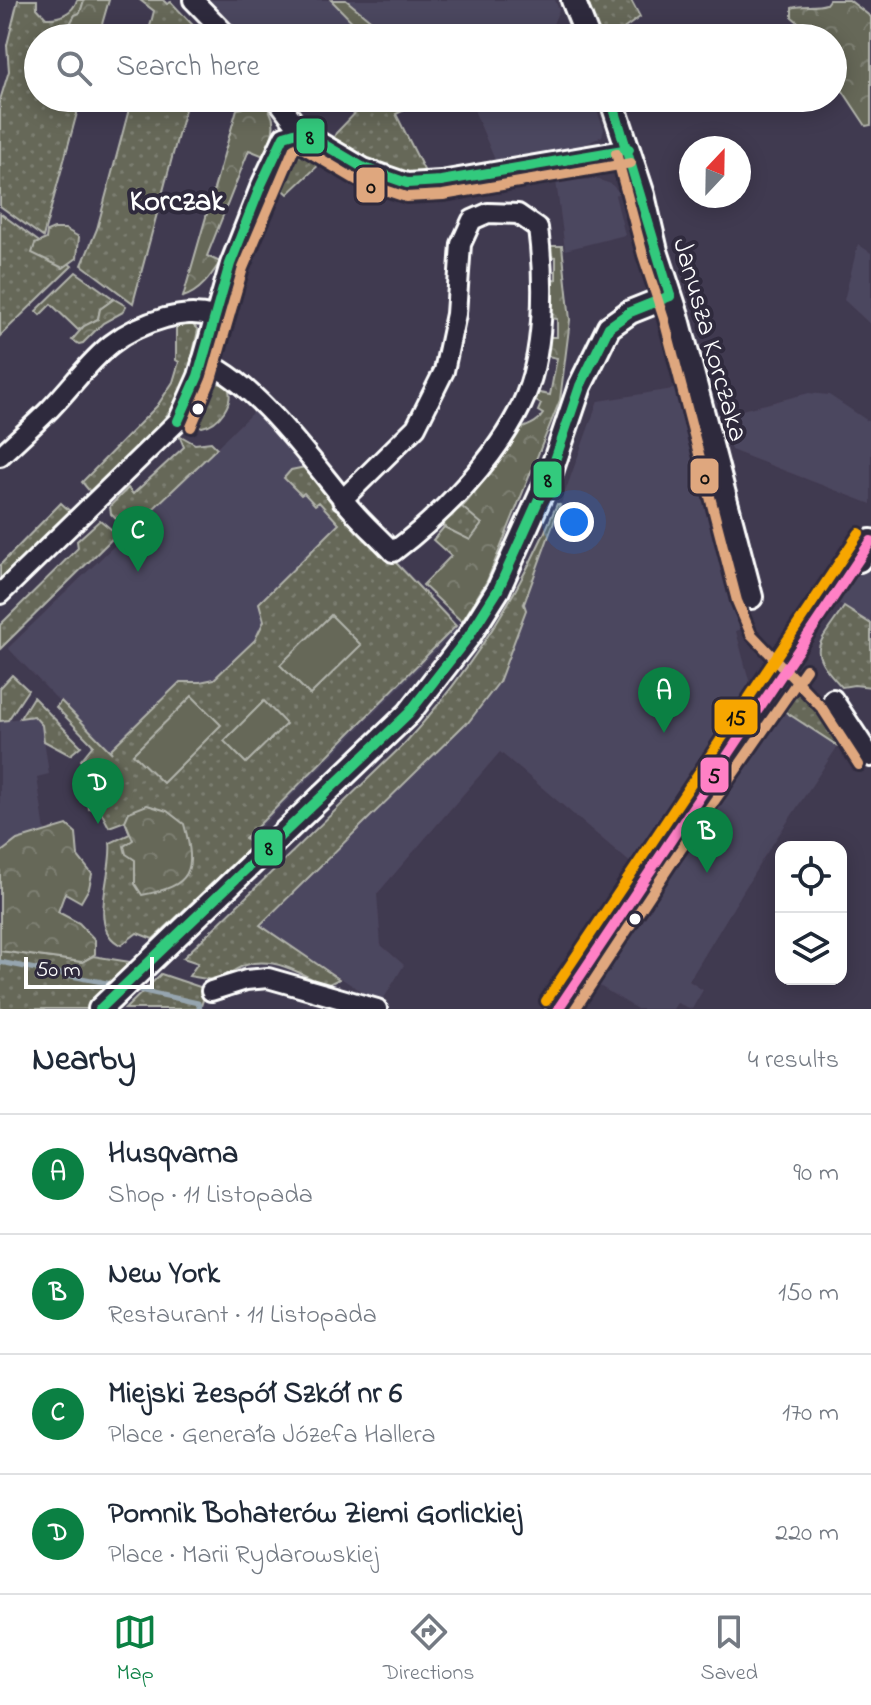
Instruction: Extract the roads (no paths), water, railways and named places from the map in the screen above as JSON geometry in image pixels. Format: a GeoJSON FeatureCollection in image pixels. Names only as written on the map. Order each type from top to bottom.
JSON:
{"type":"FeatureCollection","features":[{"type":"Feature","properties":{"kind":"street"},"geometry":{"type":"LineString","coordinates":[[193,0],[216,24]]}},
{"type":"Feature","properties":{"kind":"street"},"geometry":{"type":"LineString","coordinates":[[573,0],[582,24]]}},
{"type":"Feature","properties":{"kind":"street"},"geometry":{"type":"LineString","coordinates":[[287,112],[301,131],[364,168],[407,183],[441,181],[629,149]]}},
{"type":"Feature","properties":{"kind":"street","name":"Janusza Korczaka"},"geometry":{"type":"LineString","coordinates":[[616,112],[677,315],[751,597]]}},
{"type":"Feature","properties":{"kind":"street"},"geometry":{"type":"LineString","coordinates":[[0,594],[178,421],[198,376],[225,275],[268,168],[284,136],[301,131]]}},
{"type":"Feature","properties":{"kind":"street"},"geometry":{"type":"LineString","coordinates":[[202,361],[223,370],[251,392],[342,500],[393,552],[465,484],[492,451],[522,404],[537,353],[542,262],[538,228],[518,214],[488,213],[472,220],[461,244],[456,314],[444,371],[416,427],[342,500]]}},
{"type":"Feature","properties":{"kind":"street"},"geometry":{"type":"LineString","coordinates":[[101,1008],[409,713],[452,658],[498,590],[551,472],[580,386],[609,327],[630,312],[670,296]]}},
{"type":"Feature","properties":{"kind":"street"},"geometry":{"type":"LineString","coordinates":[[0,456],[49,409],[97,355],[122,334],[185,313],[213,317]]}},
{"type":"Feature","properties":{"kind":"street"},"geometry":{"type":"LineString","coordinates":[[859,560],[871,541]]}},
{"type":"Feature","properties":{"kind":"street"},"geometry":{"type":"LineString","coordinates":[[833,699],[868,749]]}},
{"type":"Feature","properties":{"kind":"street"},"geometry":{"type":"LineString","coordinates":[[558,1009],[660,854]]}},
{"type":"Feature","properties":{"kind":"street"},"geometry":{"type":"LineString","coordinates":[[211,991],[246,980],[268,978],[377,1009]]}},
{"type":"Feature","properties":{"kind":"waterway"},"geometry":{"type":"LineString","coordinates":[[0,962],[117,985]]}},
{"type":"Feature","properties":{"kind":"waterway"},"geometry":{"type":"LineString","coordinates":[[130,988],[198,1003],[200,1009]]}},
{"type":"Feature","properties":{"kind":"place","name":"Miejski Zespół Szkół nr 6"},"geometry":{"type":"Point","coordinates":[138,572]}},
{"type":"Feature","properties":{"kind":"place","name":"Husqvarna"},"geometry":{"type":"Point","coordinates":[664,733]}},
{"type":"Feature","properties":{"kind":"place","name":"Pomnik Bohaterów Ziemi Gorlickiej"},"geometry":{"type":"Point","coordinates":[98,824]}},
{"type":"Feature","properties":{"kind":"place","name":"New York"},"geometry":{"type":"Point","coordinates":[707,873]}},
{"type":"Feature","properties":{"kind":"district","name":"Korczak"},"geometry":{"type":"Point","coordinates":[177,200]}}]}
